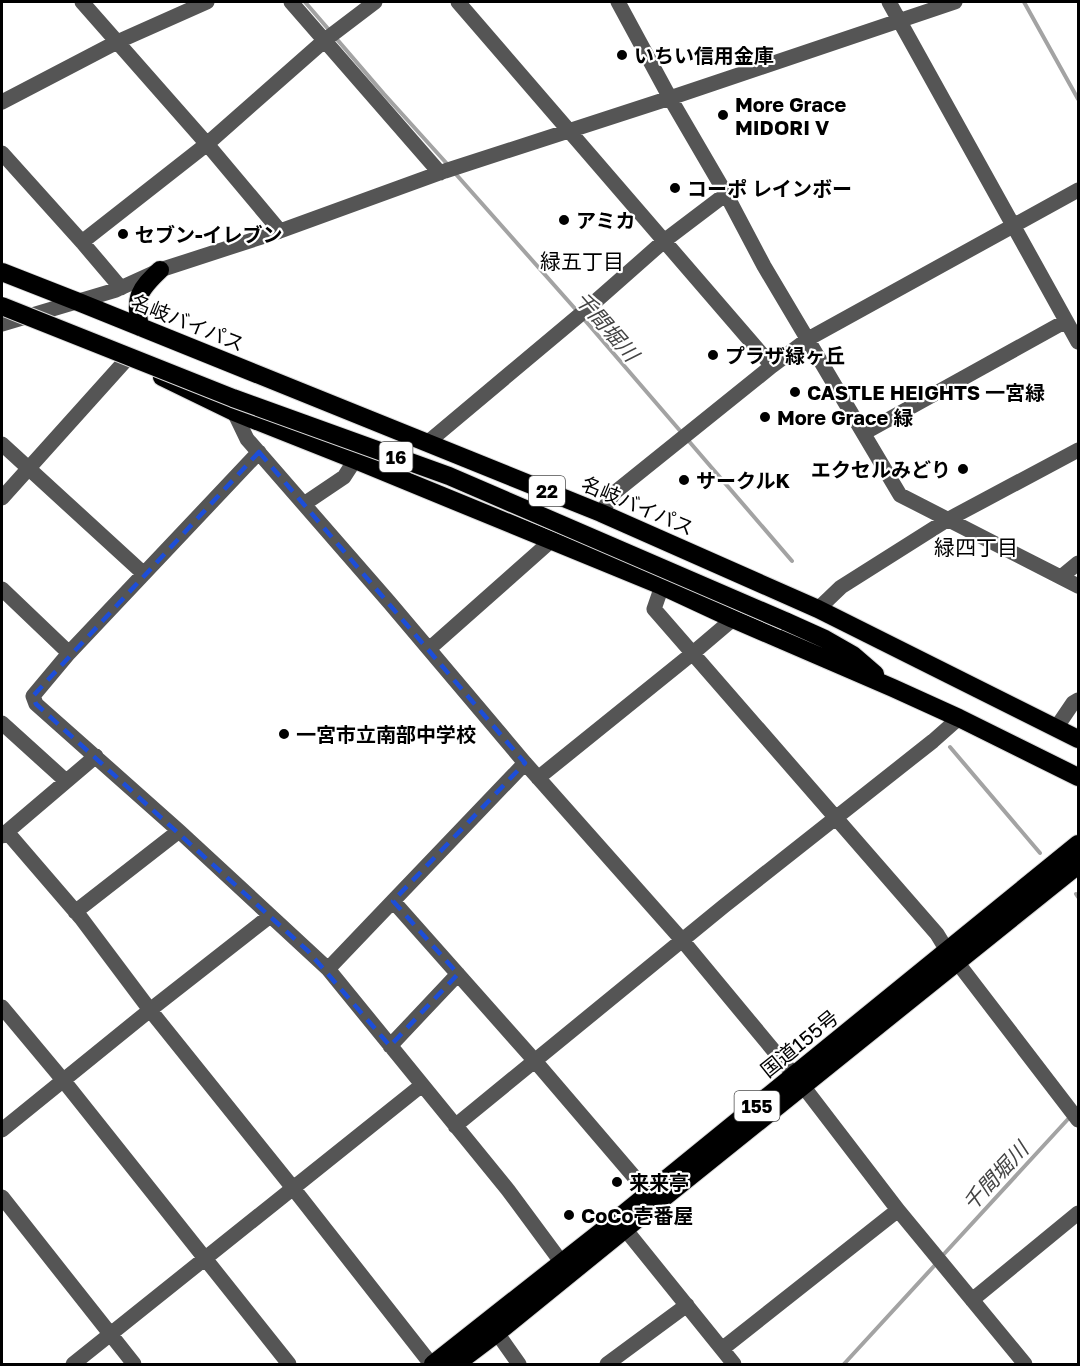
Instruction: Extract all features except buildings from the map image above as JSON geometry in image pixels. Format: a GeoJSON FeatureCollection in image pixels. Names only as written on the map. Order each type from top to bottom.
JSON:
{"type":"FeatureCollection","features":[{"type":"Feature","properties":{"kind":"highway"},"geometry":{"type":"LineString","coordinates":[[140,327],[137,313],[138,301],[143,287],[160,270]]}},
{"type":"Feature","properties":{"kind":"highway","name":"名岐バイパス"},"geometry":{"type":"LineString","coordinates":[[2,272],[601,513],[818,609],[1078,739]]}},
{"type":"Feature","properties":{"kind":"highway","name":"22"},"geometry":{"type":"LineString","coordinates":[[2,309],[19,318],[126,360],[234,412],[662,586],[959,718],[1078,777]]}},
{"type":"Feature","properties":{"kind":"highway","name":"16"},"geometry":{"type":"LineString","coordinates":[[2,309],[233,398],[449,476],[825,639],[853,655],[893,688]]}},
{"type":"Feature","properties":{"kind":"highway","name":"国道155号"},"geometry":{"type":"LineString","coordinates":[[456,1365],[625,1229],[798,1081],[952,957],[1078,844]]}},
{"type":"Feature","properties":{"kind":"highway","name":"国道155号"},"geometry":{"type":"LineString","coordinates":[[952,957],[1078,868]]}},
{"type":"Feature","properties":{"kind":"highway","name":"国道155号"},"geometry":{"type":"LineString","coordinates":[[432,1365],[648,1193],[798,1081]]}},
{"type":"Feature","properties":{"kind":"street"},"geometry":{"type":"LineString","coordinates":[[82,2],[280,231]]}},
{"type":"Feature","properties":{"kind":"street"},"geometry":{"type":"LineString","coordinates":[[2,102],[117,42],[207,2]]}},
{"type":"Feature","properties":{"kind":"street"},"geometry":{"type":"LineString","coordinates":[[291,2],[331,36],[393,120],[448,170]]}},
{"type":"Feature","properties":{"kind":"street"},"geometry":{"type":"LineString","coordinates":[[82,242],[207,144],[331,36],[375,2]]}},
{"type":"Feature","properties":{"kind":"street"},"geometry":{"type":"LineString","coordinates":[[458,2],[772,366]]}},
{"type":"Feature","properties":{"kind":"street"},"geometry":{"type":"LineString","coordinates":[[618,2],[764,266],[900,495],[1078,586]]}},
{"type":"Feature","properties":{"kind":"street"},"geometry":{"type":"LineString","coordinates":[[889,2],[1078,342]]}},
{"type":"Feature","properties":{"kind":"street"},"geometry":{"type":"LineString","coordinates":[[2,324],[121,288],[160,270],[280,231],[448,170],[569,132],[955,2]]}},
{"type":"Feature","properties":{"kind":"street"},"geometry":{"type":"LineString","coordinates":[[2,153],[121,288]]}},
{"type":"Feature","properties":{"kind":"street"},"geometry":{"type":"LineString","coordinates":[[601,513],[614,493],[808,339],[1078,190]]}},
{"type":"Feature","properties":{"kind":"street"},"geometry":{"type":"LineString","coordinates":[[427,443],[573,321],[664,241],[726,194]]}},
{"type":"Feature","properties":{"kind":"street"},"geometry":{"type":"LineString","coordinates":[[864,433],[1066,321]]}},
{"type":"Feature","properties":{"kind":"street"},"geometry":{"type":"LineString","coordinates":[[2,498],[126,360]]}},
{"type":"Feature","properties":{"kind":"street"},"geometry":{"type":"LineString","coordinates":[[234,412],[247,439],[538,778],[682,940],[1025,1365]]}},
{"type":"Feature","properties":{"kind":"street"},"geometry":{"type":"LineString","coordinates":[[2,444],[144,574]]}},
{"type":"Feature","properties":{"kind":"street"},"geometry":{"type":"LineString","coordinates":[[818,609],[841,587],[947,520],[1078,450]]}},
{"type":"Feature","properties":{"kind":"street"},"geometry":{"type":"LineString","coordinates":[[259,452],[69,653],[33,696],[36,704],[179,831],[328,969],[508,1190],[562,1263]]}},
{"type":"Feature","properties":{"kind":"street"},"geometry":{"type":"LineString","coordinates":[[304,504],[344,477],[355,460]]}},
{"type":"Feature","properties":{"kind":"street"},"geometry":{"type":"LineString","coordinates":[[429,649],[552,540]]}},
{"type":"Feature","properties":{"kind":"street"},"geometry":{"type":"LineString","coordinates":[[1061,577],[1078,563]]}},
{"type":"Feature","properties":{"kind":"street"},"geometry":{"type":"LineString","coordinates":[[662,586],[654,609],[937,934],[952,957],[1078,1120]]}},
{"type":"Feature","properties":{"kind":"street"},"geometry":{"type":"LineString","coordinates":[[2,589],[69,653]]}},
{"type":"Feature","properties":{"kind":"street"},"geometry":{"type":"LineString","coordinates":[[538,778],[733,619]]}},
{"type":"Feature","properties":{"kind":"street"},"geometry":{"type":"LineString","coordinates":[[1056,728],[1073,703],[1078,700]]}},
{"type":"Feature","properties":{"kind":"street"},"geometry":{"type":"LineString","coordinates":[[455,1126],[959,718]]}},
{"type":"Feature","properties":{"kind":"street"},"geometry":{"type":"LineString","coordinates":[[2,723],[66,781]]}},
{"type":"Feature","properties":{"kind":"street"},"geometry":{"type":"LineString","coordinates":[[96,756],[4,834],[75,912],[432,1365]]}},
{"type":"Feature","properties":{"kind":"street"},"geometry":{"type":"LineString","coordinates":[[328,969],[525,763]]}},
{"type":"Feature","properties":{"kind":"street"},"geometry":{"type":"LineString","coordinates":[[75,912],[179,831]]}},
{"type":"Feature","properties":{"kind":"street"},"geometry":{"type":"LineString","coordinates":[[393,901],[536,1061],[648,1193]]}},
{"type":"Feature","properties":{"kind":"street"},"geometry":{"type":"LineString","coordinates":[[2,1130],[270,916]]}},
{"type":"Feature","properties":{"kind":"street"},"geometry":{"type":"LineString","coordinates":[[390,1046],[458,974]]}},
{"type":"Feature","properties":{"kind":"street"},"geometry":{"type":"LineString","coordinates":[[2,1007],[63,1080],[289,1365]]}},
{"type":"Feature","properties":{"kind":"street"},"geometry":{"type":"LineString","coordinates":[[73,1365],[422,1085]]}},
{"type":"Feature","properties":{"kind":"street"},"geometry":{"type":"LineString","coordinates":[[2,1197],[134,1365]]}},
{"type":"Feature","properties":{"kind":"street"},"geometry":{"type":"LineString","coordinates":[[722,1349],[898,1210]]}},
{"type":"Feature","properties":{"kind":"street"},"geometry":{"type":"LineString","coordinates":[[972,1300],[1078,1213]]}},
{"type":"Feature","properties":{"kind":"street"},"geometry":{"type":"LineString","coordinates":[[625,1229],[734,1365]]}},
{"type":"Feature","properties":{"kind":"street"},"geometry":{"type":"LineString","coordinates":[[607,1365],[687,1305]]}},
{"type":"Feature","properties":{"kind":"street"},"geometry":{"type":"LineString","coordinates":[[497,1333],[519,1365]]}},
{"type":"Feature","properties":{"kind":"highlighted area"},"geometry":{"type":"Polygon","coordinates":[[[259,452],[525,763],[393,901],[458,974],[390,1046],[308,951],[36,704],[33,696],[259,452]]]}},
{"type":"Feature","properties":{"kind":"waterway","name":"千間堀川"},"geometry":{"type":"LineString","coordinates":[[305,2],[330,31]]}},
{"type":"Feature","properties":{"kind":"waterway"},"geometry":{"type":"LineString","coordinates":[[1024,2],[1078,99]]}},
{"type":"Feature","properties":{"kind":"waterway","name":"千間堀川"},"geometry":{"type":"LineString","coordinates":[[335,37],[449,166]]}},
{"type":"Feature","properties":{"kind":"waterway","name":"千間堀川"},"geometry":{"type":"LineString","coordinates":[[454,172],[578,312]]}},
{"type":"Feature","properties":{"kind":"waterway","name":"千間堀川"},"geometry":{"type":"LineString","coordinates":[[583,318],[682,433]]}},
{"type":"Feature","properties":{"kind":"waterway","name":"千間堀川"},"geometry":{"type":"LineString","coordinates":[[687,439],[792,561]]}},
{"type":"Feature","properties":{"kind":"waterway","name":"千間堀川"},"geometry":{"type":"LineString","coordinates":[[950,747],[1040,853]]}},
{"type":"Feature","properties":{"kind":"waterway","name":"千間堀川"},"geometry":{"type":"LineString","coordinates":[[944,1254],[1069,1118]]}},
{"type":"Feature","properties":{"kind":"waterway","name":"千間堀川"},"geometry":{"type":"LineString","coordinates":[[844,1364],[935,1265]]}},
{"type":"Feature","properties":{"kind":"place","name":"いちい信用金庫"},"geometry":{"type":"Point","coordinates":[622,55]}},
{"type":"Feature","properties":{"kind":"place","name":"More Grace MIDORI V"},"geometry":{"type":"Point","coordinates":[723,115]}},
{"type":"Feature","properties":{"kind":"place","name":"コーポ レインボー"},"geometry":{"type":"Point","coordinates":[675,188]}},
{"type":"Feature","properties":{"kind":"place","name":"アミカ"},"geometry":{"type":"Point","coordinates":[564,220]}},
{"type":"Feature","properties":{"kind":"place","name":"セブン-イレブン"},"geometry":{"type":"Point","coordinates":[123,234]}},
{"type":"Feature","properties":{"kind":"place","name":"プラザ緑ヶ丘"},"geometry":{"type":"Point","coordinates":[713,355]}},
{"type":"Feature","properties":{"kind":"place","name":"CASTLE HEIGHTS 一宮緑"},"geometry":{"type":"Point","coordinates":[795,392]}},
{"type":"Feature","properties":{"kind":"place","name":"More Grace 緑"},"geometry":{"type":"Point","coordinates":[765,417]}},
{"type":"Feature","properties":{"kind":"place","name":"エクセルみどり"},"geometry":{"type":"Point","coordinates":[963,469]}},
{"type":"Feature","properties":{"kind":"place","name":"サークルK"},"geometry":{"type":"Point","coordinates":[684,480]}},
{"type":"Feature","properties":{"kind":"place","name":"一宮市立南部中学校"},"geometry":{"type":"Point","coordinates":[284,734]}},
{"type":"Feature","properties":{"kind":"place","name":"来来亭"},"geometry":{"type":"Point","coordinates":[617,1182]}},
{"type":"Feature","properties":{"kind":"place","name":"CoCo壱番屋"},"geometry":{"type":"Point","coordinates":[569,1215]}},
{"type":"Feature","properties":{"kind":"district","name":"緑五丁目"},"geometry":{"type":"Point","coordinates":[582,261]}},
{"type":"Feature","properties":{"kind":"district","name":"緑四丁目"},"geometry":{"type":"Point","coordinates":[976,547]}}]}
